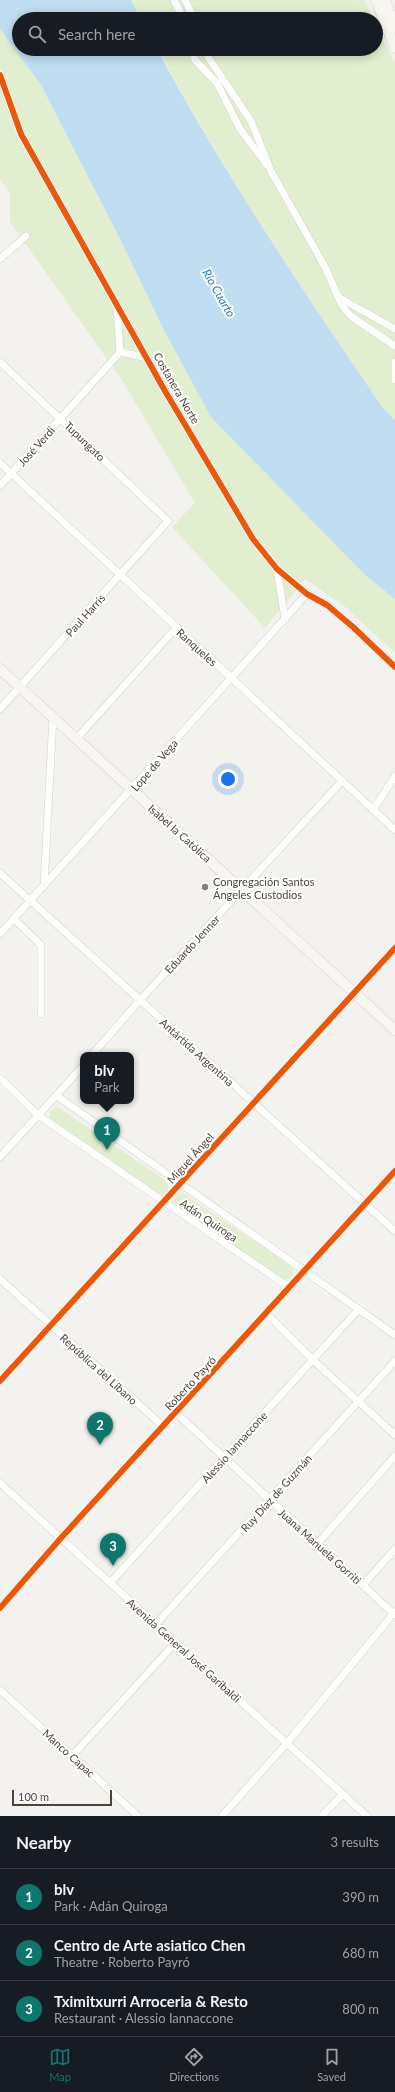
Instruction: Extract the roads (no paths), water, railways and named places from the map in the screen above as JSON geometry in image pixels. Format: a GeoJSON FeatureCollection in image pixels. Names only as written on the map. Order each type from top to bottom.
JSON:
{"type":"FeatureCollection","features":[{"type":"Feature","properties":{"kind":"main road"},"geometry":{"type":"LineString","coordinates":[[376,0],[381,12]]}},
{"type":"Feature","properties":{"kind":"main road"},"geometry":{"type":"LineString","coordinates":[[385,0],[395,27]]}},
{"type":"Feature","properties":{"kind":"main road"},"geometry":{"type":"LineString","coordinates":[[383,18],[395,48]]}},
{"type":"Feature","properties":{"kind":"main road","name":"Isabel la Católica"},"geometry":{"type":"LineString","coordinates":[[0,669],[395,1030]]}},
{"type":"Feature","properties":{"kind":"street"},"geometry":{"type":"LineString","coordinates":[[174,0],[180,12]]}},
{"type":"Feature","properties":{"kind":"street"},"geometry":{"type":"LineString","coordinates":[[185,0],[191,12]]}},
{"type":"Feature","properties":{"kind":"street"},"geometry":{"type":"LineString","coordinates":[[194,56],[195,60],[217,83],[240,129],[271,171],[325,267],[338,297],[352,317],[395,346]]}},
{"type":"Feature","properties":{"kind":"street"},"geometry":{"type":"LineString","coordinates":[[208,56],[251,121],[271,171]]}},
{"type":"Feature","properties":{"kind":"street","name":"Costanera Norte"},"geometry":{"type":"LineString","coordinates":[[0,75],[8,102],[21,134],[253,539],[276,569],[307,594],[327,605],[353,627],[395,667]]}},
{"type":"Feature","properties":{"kind":"street"},"geometry":{"type":"LineString","coordinates":[[0,104],[8,102]]}},
{"type":"Feature","properties":{"kind":"street"},"geometry":{"type":"LineString","coordinates":[[0,259],[26,236]]}},
{"type":"Feature","properties":{"kind":"street"},"geometry":{"type":"LineString","coordinates":[[338,297],[395,329]]}},
{"type":"Feature","properties":{"kind":"street"},"geometry":{"type":"LineString","coordinates":[[117,303],[120,352],[148,358]]}},
{"type":"Feature","properties":{"kind":"street","name":"José Verdi"},"geometry":{"type":"LineString","coordinates":[[0,486],[120,352]]}},
{"type":"Feature","properties":{"kind":"street","name":"Tupungato"},"geometry":{"type":"LineString","coordinates":[[0,362],[61,418],[168,521]]}},
{"type":"Feature","properties":{"kind":"street"},"geometry":{"type":"LineString","coordinates":[[395,362],[395,380]]}},
{"type":"Feature","properties":{"kind":"street","name":"Ranqueles"},"geometry":{"type":"LineString","coordinates":[[0,463],[395,830]]}},
{"type":"Feature","properties":{"kind":"street","name":"Paul Harris"},"geometry":{"type":"LineString","coordinates":[[0,709],[168,521]]}},
{"type":"Feature","properties":{"kind":"street"},"geometry":{"type":"LineString","coordinates":[[276,569],[285,619]]}},
{"type":"Feature","properties":{"kind":"street","name":"Lope de Vega"},"geometry":{"type":"LineString","coordinates":[[0,934],[132,790],[230,678],[307,594]]}},
{"type":"Feature","properties":{"kind":"street"},"geometry":{"type":"LineString","coordinates":[[76,739],[176,628]]}},
{"type":"Feature","properties":{"kind":"street"},"geometry":{"type":"LineString","coordinates":[[44,886],[53,717]]}},
{"type":"Feature","properties":{"kind":"street"},"geometry":{"type":"LineString","coordinates":[[373,810],[395,776]]}},
{"type":"Feature","properties":{"kind":"street","name":"Eduardo Jenner"},"geometry":{"type":"LineString","coordinates":[[95,1052],[140,1000],[342,781]]}},
{"type":"Feature","properties":{"kind":"street","name":"Antártida Argentina"},"geometry":{"type":"LineString","coordinates":[[0,873],[395,1231]]}},
{"type":"Feature","properties":{"kind":"street"},"geometry":{"type":"LineString","coordinates":[[14,919],[41,945],[42,1014]]}},
{"type":"Feature","properties":{"kind":"street","name":"Miguel Ángel"},"geometry":{"type":"LineString","coordinates":[[0,1381],[395,948]]}},
{"type":"Feature","properties":{"kind":"street"},"geometry":{"type":"LineString","coordinates":[[0,1157],[80,1069]]}},
{"type":"Feature","properties":{"kind":"street","name":"Adán Quiroga"},"geometry":{"type":"LineString","coordinates":[[0,1078],[38,1115],[290,1288]]}},
{"type":"Feature","properties":{"kind":"street","name":"Adán Quiroga"},"geometry":{"type":"LineString","coordinates":[[57,1096],[181,1183],[304,1273],[395,1335]]}},
{"type":"Feature","properties":{"kind":"street","name":"Roberto Payró"},"geometry":{"type":"LineString","coordinates":[[0,1608],[61,1538],[267,1314],[395,1171]]}},
{"type":"Feature","properties":{"kind":"street","name":"República del Líbano"},"geometry":{"type":"LineString","coordinates":[[0,1279],[163,1426]]}},
{"type":"Feature","properties":{"kind":"street","name":"Alessio Iannaccone"},"geometry":{"type":"LineString","coordinates":[[110,1583],[358,1310]]}},
{"type":"Feature","properties":{"kind":"street"},"geometry":{"type":"LineString","coordinates":[[267,1314],[313,1360],[395,1435]]}},
{"type":"Feature","properties":{"kind":"street","name":"Ruy Díaz de Guzmán"},"geometry":{"type":"LineString","coordinates":[[156,1624],[270,1501],[395,1361]]}},
{"type":"Feature","properties":{"kind":"street","name":"Juana Manuela Gorriti"},"geometry":{"type":"LineString","coordinates":[[176,1413],[270,1501],[394,1613]]}},
{"type":"Feature","properties":{"kind":"street"},"geometry":{"type":"LineString","coordinates":[[318,1543],[395,1456]]}},
{"type":"Feature","properties":{"kind":"street","name":"Avenida General José Garibaldi"},"geometry":{"type":"LineString","coordinates":[[0,1483],[367,1816]]}},
{"type":"Feature","properties":{"kind":"street"},"geometry":{"type":"LineString","coordinates":[[363,1585],[395,1549]]}},
{"type":"Feature","properties":{"kind":"street"},"geometry":{"type":"LineString","coordinates":[[222,1816],[287,1743],[394,1613]]}},
{"type":"Feature","properties":{"kind":"street"},"geometry":{"type":"LineString","coordinates":[[72,1756],[176,1642]]}},
{"type":"Feature","properties":{"kind":"street","name":"Manco Capac"},"geometry":{"type":"LineString","coordinates":[[0,1690],[138,1816]]}},
{"type":"Feature","properties":{"kind":"street"},"geometry":{"type":"LineString","coordinates":[[322,1816],[342,1794]]}},
{"type":"Feature","properties":{"kind":"water"},"geometry":{"type":"Polygon","coordinates":[[[0,0],[131,0],[137,12],[12,12],[12,45],[0,29],[0,0]]]}},
{"type":"Feature","properties":{"kind":"water","name":"Río Cuarto"},"geometry":{"type":"Polygon","coordinates":[[[20,56],[161,56],[209,141],[265,232],[383,408],[395,420],[395,599],[366,576],[211,417],[164,330],[119,237],[41,85],[20,56]]]}},
{"type":"Feature","properties":{"kind":"place","name":"Congregación Santos Ángeles Custodios"},"geometry":{"type":"Point","coordinates":[205,887]}},
{"type":"Feature","properties":{"kind":"place","name":"blv"},"geometry":{"type":"Point","coordinates":[107,1150]}},
{"type":"Feature","properties":{"kind":"place","name":"Centro de Arte asiatico Chen"},"geometry":{"type":"Point","coordinates":[100,1445]}},
{"type":"Feature","properties":{"kind":"place","name":"Tximitxurri Arroceria & Resto"},"geometry":{"type":"Point","coordinates":[113,1566]}}]}
